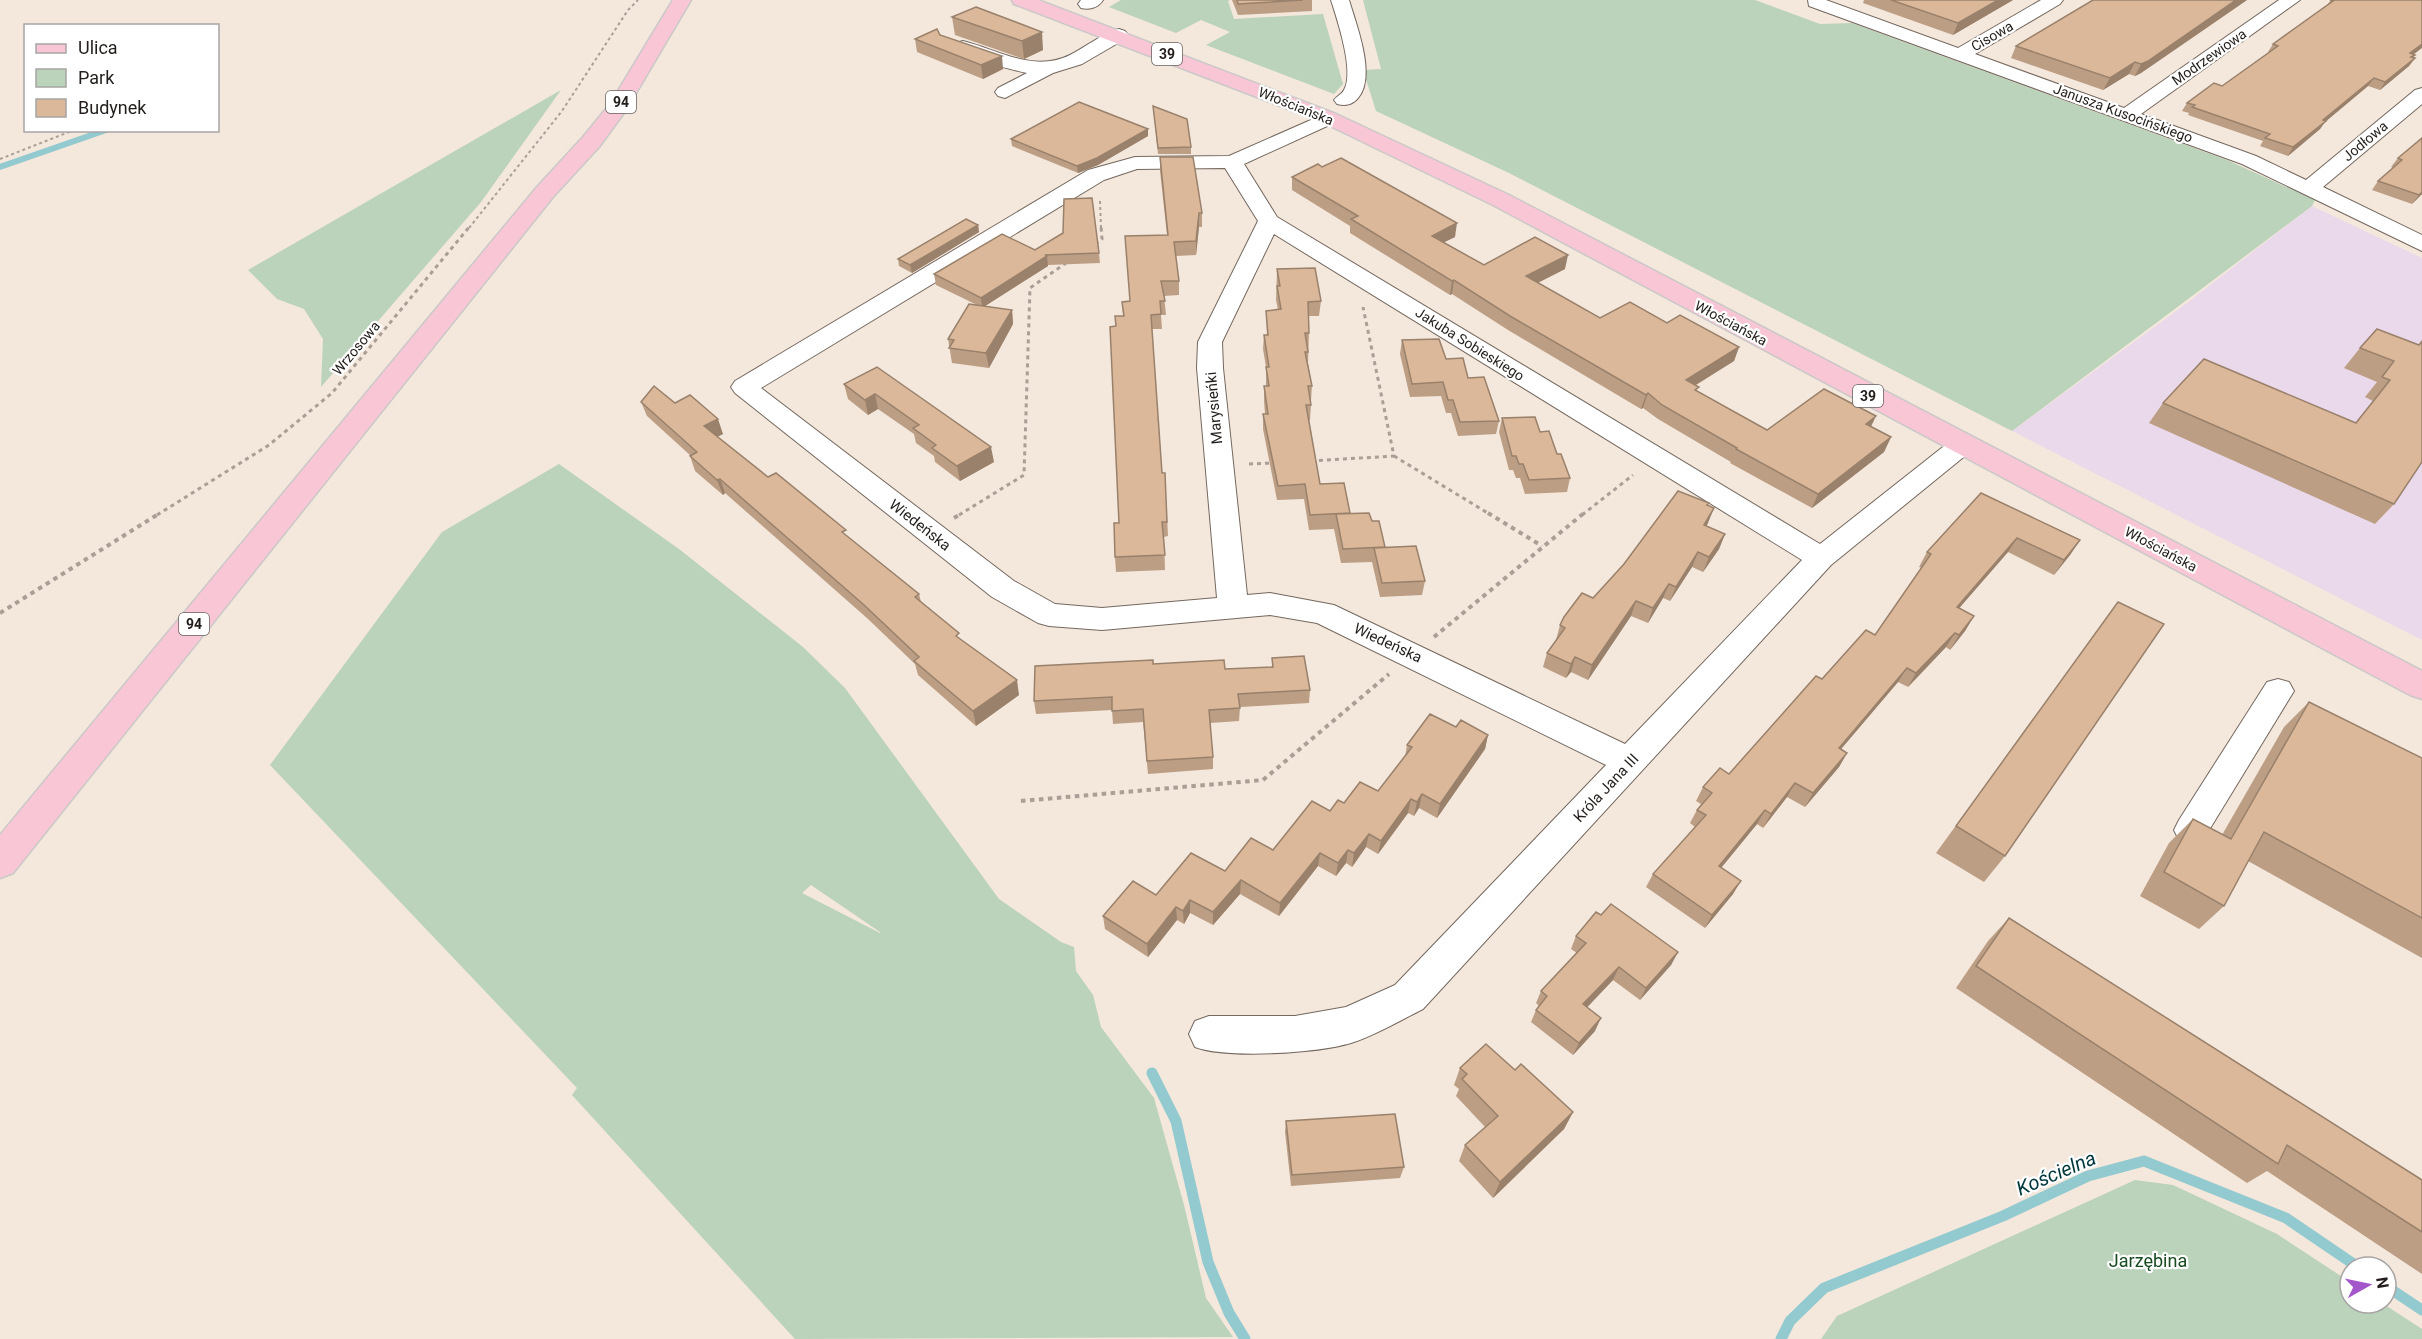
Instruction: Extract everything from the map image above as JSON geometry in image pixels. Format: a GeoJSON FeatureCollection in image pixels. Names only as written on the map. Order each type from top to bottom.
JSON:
{"type":"FeatureCollection","features":[{"type":"Feature","properties":{"kind":"main road","name":"94"},"geometry":{"type":"LineString","coordinates":[[545,192],[568,151],[663,0]]}},
{"type":"Feature","properties":{"kind":"main road","name":"94"},"geometry":{"type":"LineString","coordinates":[[0,862],[545,192],[591,142],[619,106],[682,0]]}},
{"type":"Feature","properties":{"kind":"main road","name":"Włościańska"},"geometry":{"type":"LineString","coordinates":[[1021,0],[1119,36],[1337,109],[1501,201],[2422,686]]}},
{"type":"Feature","properties":{"kind":"street"},"geometry":{"type":"LineString","coordinates":[[1232,162],[1337,109],[1354,91],[1356,79],[1353,49],[1340,0]]}},
{"type":"Feature","properties":{"kind":"street","name":"Cisowa"},"geometry":{"type":"LineString","coordinates":[[1960,54],[2054,0]]}},
{"type":"Feature","properties":{"kind":"street","name":"Modrzewiowa"},"geometry":{"type":"LineString","coordinates":[[2128,114],[2291,0]]}},
{"type":"Feature","properties":{"kind":"street","name":"Janusza Kusocińskiego"},"geometry":{"type":"LineString","coordinates":[[1817,1],[2249,160],[2422,244]]}},
{"type":"Feature","properties":{"kind":"street"},"geometry":{"type":"LineString","coordinates":[[1005,92],[1119,36]]}},
{"type":"Feature","properties":{"kind":"street"},"geometry":{"type":"LineString","coordinates":[[951,42],[992,58],[1046,70]]}},
{"type":"Feature","properties":{"kind":"street","name":"Jodłowa"},"geometry":{"type":"LineString","coordinates":[[2309,188],[2422,94]]}},
{"type":"Feature","properties":{"kind":"street","name":"Wiedeńska"},"geometry":{"type":"LineString","coordinates":[[1232,162],[1135,163],[1099,174],[744,387],[1003,589],[1049,615],[1102,619],[1270,604],[1323,613],[1630,762]]}},
{"type":"Feature","properties":{"kind":"street","name":"Jakuba Sobieskiego"},"geometry":{"type":"LineString","coordinates":[[1232,162],[1269,221],[1821,558]]}},
{"type":"Feature","properties":{"kind":"street","name":"Marysieńki"},"geometry":{"type":"LineString","coordinates":[[1233,607],[1210,368],[1210,342],[1269,221]]}},
{"type":"Feature","properties":{"kind":"street","name":"Króla Jana III"},"geometry":{"type":"LineString","coordinates":[[1209,1034],[1295,1034],[1350,1025],[1409,997],[1821,558],[1962,445]]}},
{"type":"Feature","properties":{"kind":"street"},"geometry":{"type":"LineString","coordinates":[[2191,830],[2278,691]]}},
{"type":"Feature","properties":{"kind":"path","name":"Wrzosowa"},"geometry":{"type":"LineString","coordinates":[[0,613],[260,451],[332,393],[519,167],[562,111],[628,10],[638,0]]}},
{"type":"Feature","properties":{"kind":"path"},"geometry":{"type":"LineString","coordinates":[[0,159],[69,132]]}},
{"type":"Feature","properties":{"kind":"path"},"geometry":{"type":"LineString","coordinates":[[1092,245],[1102,239],[1099,174]]}},
{"type":"Feature","properties":{"kind":"path"},"geometry":{"type":"LineString","coordinates":[[930,533],[1024,475],[1030,288],[1073,258]]}},
{"type":"Feature","properties":{"kind":"path"},"geometry":{"type":"LineString","coordinates":[[1356,274],[1394,456]]}},
{"type":"Feature","properties":{"kind":"path"},"geometry":{"type":"LineString","coordinates":[[1301,461],[1394,456],[1542,546]]}},
{"type":"Feature","properties":{"kind":"path"},"geometry":{"type":"LineString","coordinates":[[1021,801],[1263,780],[1542,546],[1655,458]]}},
{"type":"Feature","properties":{"kind":"path"},"geometry":{"type":"LineString","coordinates":[[1219,465],[1278,462]]}},
{"type":"Feature","properties":{"kind":"shaded area"},"geometry":{"type":"Polygon","coordinates":[[[2312,206],[2422,258],[2422,640],[2012,431],[2183,306],[2312,206]]]}},
{"type":"Feature","properties":{"kind":"green space"},"geometry":{"type":"Polygon","coordinates":[[[1121,0],[1230,0],[1228,1],[1234,19],[1323,14],[1343,84],[1334,94],[1206,45],[1230,32],[1201,20],[1176,33],[1109,7],[1121,0]]]}},
{"type":"Feature","properties":{"kind":"green space"},"geometry":{"type":"Polygon","coordinates":[[[1363,0],[1755,0],[1820,24],[1852,23],[2227,160],[2315,200],[2312,206],[2012,431],[1509,173],[1376,111],[1363,70],[1381,69],[1363,0]]]}},
{"type":"Feature","properties":{"kind":"green space"},"geometry":{"type":"Polygon","coordinates":[[[561,90],[481,202],[321,387],[323,339],[304,309],[277,299],[248,270],[561,90]]]}},
{"type":"Feature","properties":{"kind":"green space"},"geometry":{"type":"Polygon","coordinates":[[[559,464],[679,549],[803,647],[845,688],[999,899],[1061,942],[1074,947],[1076,971],[1093,995],[1101,1027],[1154,1098],[1184,1205],[1206,1298],[1233,1337],[795,1339],[572,1095],[577,1088],[270,765],[442,532],[559,464]],[[811,885],[802,893],[880,933],[811,885]]]}},
{"type":"Feature","properties":{"kind":"green space","name":"Jarzębina"},"geometry":{"type":"Polygon","coordinates":[[[2135,1180],[2173,1185],[2277,1234],[2338,1274],[2338,1315],[2398,1313],[2422,1329],[2422,1339],[1821,1339],[1837,1316],[2135,1180]]]}},
{"type":"Feature","properties":{"kind":"building"},"geometry":{"type":"Polygon","coordinates":[[[1237,0],[1303,0],[1238,4],[1237,0]]]}},
{"type":"Feature","properties":{"kind":"building"},"geometry":{"type":"Polygon","coordinates":[[[1891,0],[1998,0],[1958,23],[1891,0]]]}},
{"type":"Feature","properties":{"kind":"building"},"geometry":{"type":"Polygon","coordinates":[[[2093,0],[2236,0],[2148,61],[2141,64],[2135,62],[2110,78],[2016,46],[2093,0]]]}},
{"type":"Feature","properties":{"kind":"building"},"geometry":{"type":"Polygon","coordinates":[[[2330,0],[2422,0],[2422,44],[2410,53],[2415,55],[2411,57],[2415,58],[2385,82],[2374,78],[2293,147],[2265,138],[2270,134],[2192,107],[2195,105],[2187,103],[2214,83],[2222,86],[2278,46],[2273,44],[2333,1],[2330,0]]]}},
{"type":"Feature","properties":{"kind":"building"},"geometry":{"type":"Polygon","coordinates":[[[976,7],[1042,32],[1022,41],[952,17],[976,7]]]}},
{"type":"Feature","properties":{"kind":"building"},"geometry":{"type":"Polygon","coordinates":[[[937,29],[940,35],[1002,56],[981,65],[915,39],[937,29]]]}},
{"type":"Feature","properties":{"kind":"building"},"geometry":{"type":"Polygon","coordinates":[[[1079,102],[1148,129],[1097,158],[1077,166],[1011,139],[1079,102]]]}},
{"type":"Feature","properties":{"kind":"building"},"geometry":{"type":"Polygon","coordinates":[[[1153,106],[1187,119],[1191,147],[1158,148],[1153,106]]]}},
{"type":"Feature","properties":{"kind":"building"},"geometry":{"type":"Polygon","coordinates":[[[2422,138],[2422,192],[2419,195],[2378,181],[2402,160],[2398,158],[2422,138]]]}},
{"type":"Feature","properties":{"kind":"building"},"geometry":{"type":"Polygon","coordinates":[[[1160,157],[1193,157],[1202,213],[1199,213],[1196,241],[1174,242],[1179,281],[1161,281],[1165,301],[1160,301],[1161,314],[1151,315],[1162,473],[1165,473],[1167,522],[1162,522],[1165,555],[1115,557],[1114,523],[1119,523],[1110,327],[1116,326],[1115,316],[1124,316],[1122,302],[1130,301],[1125,236],[1168,235],[1160,157]]]}},
{"type":"Feature","properties":{"kind":"building"},"geometry":{"type":"Polygon","coordinates":[[[1341,158],[1457,223],[1432,236],[1484,265],[1535,237],[1568,255],[1526,276],[1600,318],[1630,302],[1667,323],[1680,315],[1739,347],[1686,380],[1699,387],[1695,390],[1767,430],[1824,389],[1876,416],[1866,424],[1891,437],[1818,494],[1736,449],[1662,405],[1648,393],[1646,395],[1510,316],[1351,219],[1358,216],[1292,177],[1318,164],[1322,167],[1341,158]]]}},
{"type":"Feature","properties":{"kind":"building"},"geometry":{"type":"Polygon","coordinates":[[[1092,198],[1099,253],[1045,255],[1047,256],[981,298],[934,274],[1002,234],[1035,250],[1063,233],[1064,199],[1092,198]]]}},
{"type":"Feature","properties":{"kind":"building"},"geometry":{"type":"Polygon","coordinates":[[[966,219],[978,225],[910,265],[898,259],[966,219]]]}},
{"type":"Feature","properties":{"kind":"building"},"geometry":{"type":"Polygon","coordinates":[[[1315,268],[1321,301],[1308,302],[1309,333],[1305,333],[1308,352],[1305,352],[1312,386],[1308,386],[1311,405],[1306,405],[1320,484],[1344,483],[1350,513],[1310,515],[1305,484],[1278,486],[1263,414],[1268,414],[1264,386],[1269,386],[1266,367],[1269,367],[1264,335],[1268,335],[1266,311],[1281,309],[1277,269],[1315,268]]]}},
{"type":"Feature","properties":{"kind":"building"},"geometry":{"type":"Polygon","coordinates":[[[969,304],[1012,310],[986,353],[949,348],[954,340],[948,339],[969,304]]]}},
{"type":"Feature","properties":{"kind":"building"},"geometry":{"type":"Polygon","coordinates":[[[2377,329],[2419,345],[2422,341],[2422,462],[2394,504],[2163,403],[2204,359],[2356,423],[2390,380],[2382,377],[2394,361],[2360,348],[2377,329]]]}},
{"type":"Feature","properties":{"kind":"building"},"geometry":{"type":"Polygon","coordinates":[[[1439,339],[1446,359],[1463,358],[1468,378],[1484,377],[1499,421],[1460,422],[1453,400],[1448,400],[1443,382],[1412,384],[1402,340],[1439,339]]]}},
{"type":"Feature","properties":{"kind":"building"},"geometry":{"type":"Polygon","coordinates":[[[877,367],[991,447],[957,466],[932,448],[936,445],[913,428],[919,425],[875,394],[865,400],[844,384],[877,367]]]}},
{"type":"Feature","properties":{"kind":"building"},"geometry":{"type":"Polygon","coordinates":[[[654,386],[675,403],[690,395],[718,419],[704,426],[768,477],[776,473],[846,530],[842,532],[919,594],[915,597],[959,633],[956,636],[1017,680],[973,711],[914,661],[919,657],[864,605],[720,479],[717,480],[690,456],[697,452],[641,402],[654,386]]]}},
{"type":"Feature","properties":{"kind":"building"},"geometry":{"type":"Polygon","coordinates":[[[1535,417],[1540,432],[1549,431],[1557,454],[1561,454],[1570,478],[1529,480],[1523,464],[1519,464],[1516,456],[1512,456],[1502,418],[1535,417]]]}},
{"type":"Feature","properties":{"kind":"building"},"geometry":{"type":"Polygon","coordinates":[[[1678,491],[1709,503],[1707,505],[1714,508],[1704,525],[1725,534],[1709,557],[1698,552],[1676,587],[1669,584],[1653,608],[1636,601],[1592,665],[1575,657],[1571,664],[1547,653],[1565,628],[1560,625],[1564,617],[1582,593],[1593,598],[1624,564],[1678,491]]]}},
{"type":"Feature","properties":{"kind":"building"},"geometry":{"type":"Polygon","coordinates":[[[1981,493],[2080,540],[2064,560],[2017,538],[1957,607],[1974,616],[1959,635],[1955,633],[1916,673],[1907,668],[1839,748],[1847,753],[1813,793],[1795,783],[1771,814],[1765,810],[1719,866],[1741,881],[1712,915],[1653,874],[1706,815],[1697,810],[1712,793],[1703,787],[1720,768],[1729,774],[1816,676],[1822,679],[1866,630],[1875,635],[1931,554],[1927,552],[1981,493]]]}},
{"type":"Feature","properties":{"kind":"building"},"geometry":{"type":"Polygon","coordinates":[[[1369,513],[1372,521],[1379,521],[1385,547],[1343,549],[1336,514],[1369,513]]]}},
{"type":"Feature","properties":{"kind":"building"},"geometry":{"type":"Polygon","coordinates":[[[1416,546],[1425,581],[1382,583],[1374,548],[1416,546]]]}},
{"type":"Feature","properties":{"kind":"building"},"geometry":{"type":"Polygon","coordinates":[[[2118,602],[2164,624],[2005,856],[1956,826],[2118,602]]]}},
{"type":"Feature","properties":{"kind":"building"},"geometry":{"type":"Polygon","coordinates":[[[1304,656],[1310,690],[1238,694],[1240,708],[1209,710],[1213,757],[1147,761],[1143,709],[1112,711],[1112,697],[1034,701],[1035,666],[1153,660],[1153,664],[1224,660],[1225,669],[1273,667],[1272,658],[1304,656]]]}},
{"type":"Feature","properties":{"kind":"building"},"geometry":{"type":"Polygon","coordinates":[[[2309,702],[2422,758],[2422,918],[2264,832],[2224,906],[2164,872],[2193,819],[2231,839],[2309,702]]]}},
{"type":"Feature","properties":{"kind":"building"},"geometry":{"type":"Polygon","coordinates":[[[1430,714],[1456,727],[1461,720],[1488,735],[1440,804],[1422,794],[1417,802],[1411,799],[1381,841],[1369,834],[1354,853],[1348,850],[1338,863],[1320,853],[1280,903],[1241,880],[1213,912],[1190,900],[1183,911],[1176,907],[1147,944],[1103,916],[1133,881],[1156,895],[1191,853],[1225,871],[1251,838],[1273,850],[1312,801],[1330,811],[1338,800],[1344,803],[1360,782],[1378,791],[1412,747],[1407,745],[1430,714]]]}},
{"type":"Feature","properties":{"kind":"building"},"geometry":{"type":"Polygon","coordinates":[[[1611,904],[1678,952],[1646,988],[1619,967],[1583,1004],[1601,1018],[1579,1043],[1536,1010],[1547,996],[1541,991],[1586,943],[1576,936],[1596,912],[1601,915],[1611,904]]]}},
{"type":"Feature","properties":{"kind":"building"},"geometry":{"type":"Polygon","coordinates":[[[2009,918],[2422,1180],[2422,1232],[2287,1145],[2278,1164],[1976,966],[2009,918]]]}},
{"type":"Feature","properties":{"kind":"building"},"geometry":{"type":"Polygon","coordinates":[[[1486,1044],[1515,1070],[1521,1064],[1573,1112],[1500,1182],[1465,1145],[1498,1116],[1462,1079],[1467,1074],[1460,1068],[1486,1044]]]}},
{"type":"Feature","properties":{"kind":"building"},"geometry":{"type":"Polygon","coordinates":[[[1395,1114],[1404,1167],[1292,1175],[1286,1121],[1395,1114]]]}},
{"type":"Feature","properties":{"kind":"waterway"},"geometry":{"type":"LineString","coordinates":[[0,167],[100,132]]}},
{"type":"Feature","properties":{"kind":"waterway"},"geometry":{"type":"LineString","coordinates":[[1152,1073],[1176,1121],[1208,1262],[1229,1313],[1245,1339]]}},
{"type":"Feature","properties":{"kind":"waterway","name":"Kościelna"},"geometry":{"type":"LineString","coordinates":[[1781,1339],[1790,1321],[1824,1288],[2003,1216],[2088,1176],[2144,1161],[2286,1218],[2340,1255]]}},
{"type":"Feature","properties":{"kind":"waterway","name":"Kościelna"},"geometry":{"type":"LineString","coordinates":[[2398,1294],[2422,1310]]}}]}
